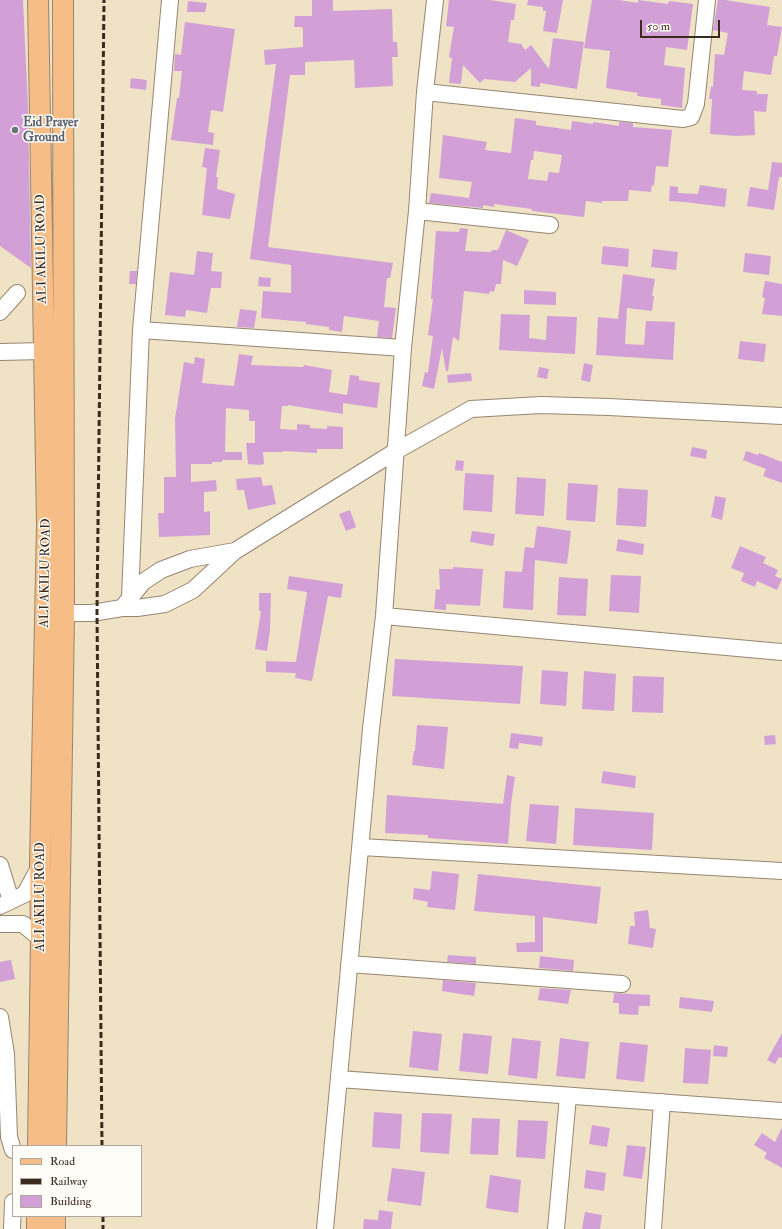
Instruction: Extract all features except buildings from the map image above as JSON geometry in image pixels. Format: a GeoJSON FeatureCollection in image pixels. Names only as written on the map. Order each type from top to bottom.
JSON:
{"type":"FeatureCollection","features":[{"type":"Feature","properties":{"kind":"main road","name":"ALI AKILU ROAD"},"geometry":{"type":"LineString","coordinates":[[38,0],[47,524],[54,612],[40,864],[41,939],[38,1145]]}},
{"type":"Feature","properties":{"kind":"main road","name":"ALI AKILU ROAD"},"geometry":{"type":"LineString","coordinates":[[56,1145],[54,612],[63,0]]}},
{"type":"Feature","properties":{"kind":"main road"},"geometry":{"type":"LineString","coordinates":[[37,1217],[37,1229]]}},
{"type":"Feature","properties":{"kind":"main road"},"geometry":{"type":"LineString","coordinates":[[55,1217],[55,1229]]}},
{"type":"Feature","properties":{"kind":"street"},"geometry":{"type":"LineString","coordinates":[[126,603],[141,330],[170,0]]}},
{"type":"Feature","properties":{"kind":"street"},"geometry":{"type":"LineString","coordinates":[[325,1229],[371,729],[384,616],[403,348],[417,211],[425,92],[435,0]]}},
{"type":"Feature","properties":{"kind":"street"},"geometry":{"type":"LineString","coordinates":[[425,92],[683,119],[691,117],[696,104],[707,0]]}},
{"type":"Feature","properties":{"kind":"street"},"geometry":{"type":"LineString","coordinates":[[417,211],[550,224]]}},
{"type":"Feature","properties":{"kind":"street"},"geometry":{"type":"LineString","coordinates":[[0,312],[17,293]]}},
{"type":"Feature","properties":{"kind":"street"},"geometry":{"type":"LineString","coordinates":[[141,330],[403,348]]}},
{"type":"Feature","properties":{"kind":"street"},"geometry":{"type":"LineString","coordinates":[[0,352],[43,351]]}},
{"type":"Feature","properties":{"kind":"street"},"geometry":{"type":"LineString","coordinates":[[126,603],[137,608],[165,604],[193,590],[235,551],[396,451],[471,409],[541,404],[782,416]]}},
{"type":"Feature","properties":{"kind":"street"},"geometry":{"type":"LineString","coordinates":[[54,612],[92,613],[126,603],[143,582],[161,570],[190,559],[235,551]]}},
{"type":"Feature","properties":{"kind":"street"},"geometry":{"type":"LineString","coordinates":[[384,616],[782,652]]}},
{"type":"Feature","properties":{"kind":"street"},"geometry":{"type":"LineString","coordinates":[[361,847],[782,871]]}},
{"type":"Feature","properties":{"kind":"street"},"geometry":{"type":"LineString","coordinates":[[0,865],[5,904],[25,894],[40,864]]}},
{"type":"Feature","properties":{"kind":"street"},"geometry":{"type":"LineString","coordinates":[[0,924],[23,924],[41,939]]}},
{"type":"Feature","properties":{"kind":"street"},"geometry":{"type":"LineString","coordinates":[[349,964],[622,984]]}},
{"type":"Feature","properties":{"kind":"street"},"geometry":{"type":"LineString","coordinates":[[0,1017],[6,1054],[9,1136],[12,1146]]}},
{"type":"Feature","properties":{"kind":"street"},"geometry":{"type":"LineString","coordinates":[[339,1078],[782,1111]]}},
{"type":"Feature","properties":{"kind":"street"},"geometry":{"type":"LineString","coordinates":[[556,1229],[568,1096]]}},
{"type":"Feature","properties":{"kind":"street"},"geometry":{"type":"LineString","coordinates":[[653,1229],[662,1102]]}},
{"type":"Feature","properties":{"kind":"street"},"geometry":{"type":"LineString","coordinates":[[12,1217],[12,1229]]}},
{"type":"Feature","properties":{"kind":"railway"},"geometry":{"type":"LineString","coordinates":[[102,1145],[97,612],[104,0]]}},
{"type":"Feature","properties":{"kind":"railway"},"geometry":{"type":"LineString","coordinates":[[103,1217],[103,1229]]}},
{"type":"Feature","properties":{"kind":"place","name":"Eid Prayer Ground"},"geometry":{"type":"Point","coordinates":[15,130]}}]}
